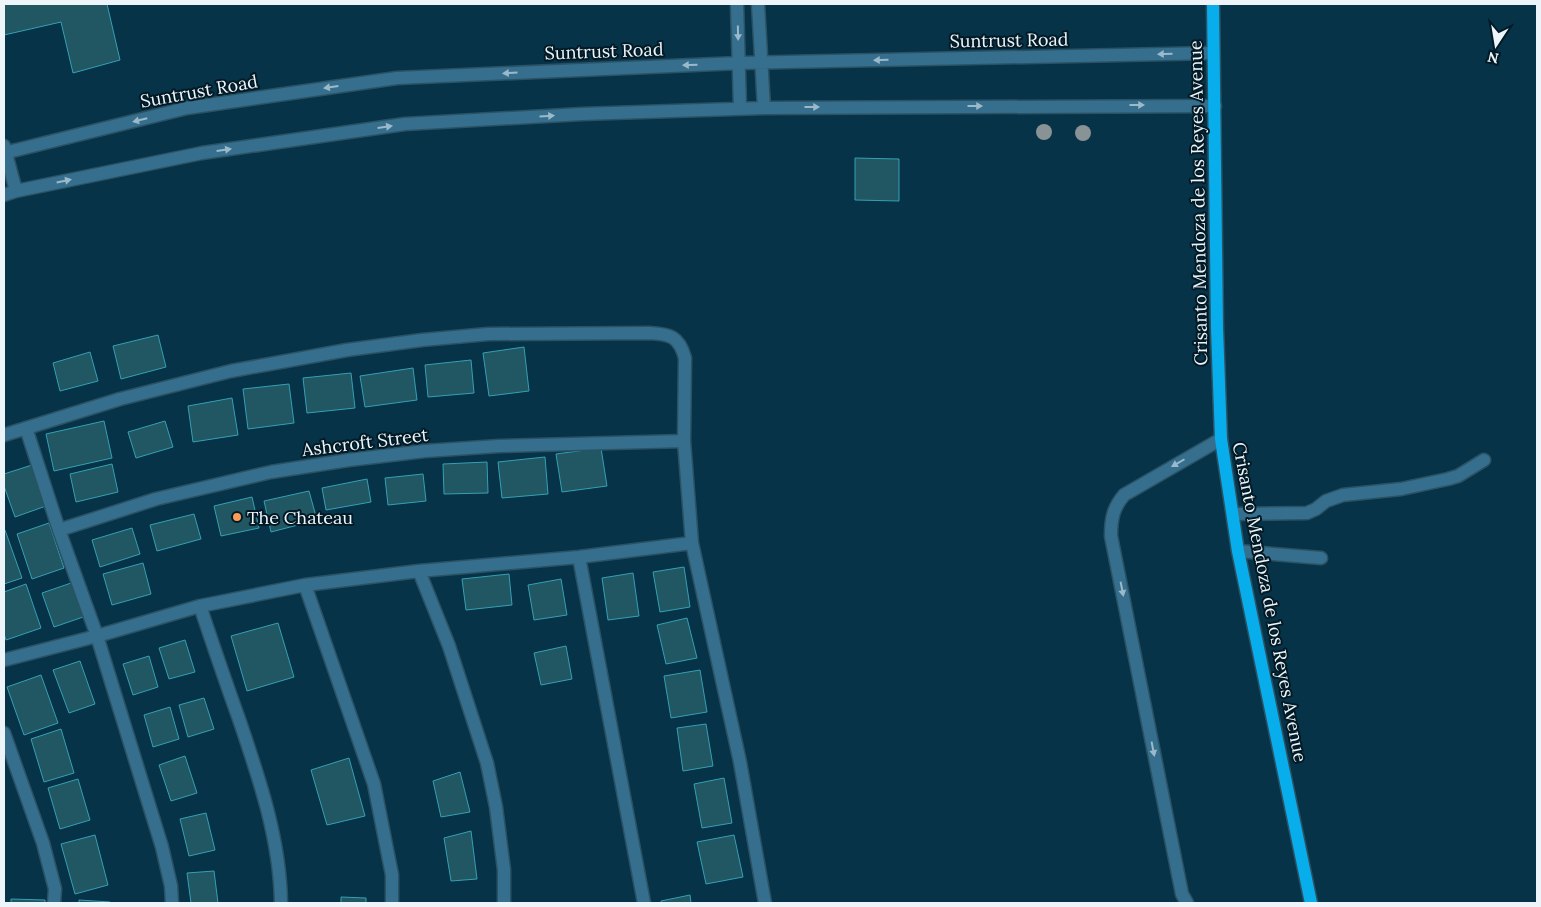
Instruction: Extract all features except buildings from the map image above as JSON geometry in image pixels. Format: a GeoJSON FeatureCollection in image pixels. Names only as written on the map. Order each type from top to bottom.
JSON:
{"type":"FeatureCollection","features":[{"type":"Feature","properties":{"kind":"main road","name":"Crisanto Mendoza de los Reyes Avenue"},"geometry":{"type":"LineString","coordinates":[[1213,4],[1217,328],[1221,439],[1238,551],[1311,903]]}},
{"type":"Feature","properties":{"kind":"street"},"geometry":{"type":"LineString","coordinates":[[737,4],[740,108]]}},
{"type":"Feature","properties":{"kind":"street"},"geometry":{"type":"LineString","coordinates":[[758,4],[764,108]]}},
{"type":"Feature","properties":{"kind":"street","name":"Suntrust Road"},"geometry":{"type":"LineString","coordinates":[[4,151],[187,108],[397,78],[739,63],[1214,53]]}},
{"type":"Feature","properties":{"kind":"street"},"geometry":{"type":"LineString","coordinates":[[4,195],[202,152],[405,124],[582,114],[740,108],[1214,106]]}},
{"type":"Feature","properties":{"kind":"street"},"geometry":{"type":"LineString","coordinates":[[4,151],[16,191]]}},
{"type":"Feature","properties":{"kind":"street"},"geometry":{"type":"LineString","coordinates":[[4,435],[120,399],[231,371],[347,350],[488,334],[649,333],[664,334],[675,338],[682,348],[685,358],[684,441],[692,543],[740,762],[765,903]]}},
{"type":"Feature","properties":{"kind":"street"},"geometry":{"type":"LineString","coordinates":[[26,428],[59,530],[97,636],[162,847],[171,886],[172,903]]}},
{"type":"Feature","properties":{"kind":"street"},"geometry":{"type":"LineString","coordinates":[[1187,903],[1182,894],[1111,536],[1111,522],[1117,502],[1124,495],[1221,439]]}},
{"type":"Feature","properties":{"kind":"street","name":"Ashcroft Street"},"geometry":{"type":"LineString","coordinates":[[59,530],[156,499],[271,472],[349,460],[425,451],[499,446],[684,441]]}},
{"type":"Feature","properties":{"kind":"street"},"geometry":{"type":"LineString","coordinates":[[1232,514],[1307,513],[1343,495],[1401,489],[1448,479],[1458,476],[1484,460]]}},
{"type":"Feature","properties":{"kind":"street"},"geometry":{"type":"LineString","coordinates":[[4,660],[97,636],[200,606],[305,585],[419,571],[579,557],[692,543]]}},
{"type":"Feature","properties":{"kind":"street"},"geometry":{"type":"LineString","coordinates":[[1238,551],[1321,558]]}},
{"type":"Feature","properties":{"kind":"street"},"geometry":{"type":"LineString","coordinates":[[579,557],[644,903]]}},
{"type":"Feature","properties":{"kind":"street"},"geometry":{"type":"LineString","coordinates":[[419,571],[448,646],[487,763],[496,807],[504,870],[504,903]]}},
{"type":"Feature","properties":{"kind":"street"},"geometry":{"type":"LineString","coordinates":[[305,585],[374,784],[392,875],[392,903]]}},
{"type":"Feature","properties":{"kind":"street"},"geometry":{"type":"LineString","coordinates":[[200,606],[258,776],[276,843],[281,903]]}},
{"type":"Feature","properties":{"kind":"street"},"geometry":{"type":"LineString","coordinates":[[4,733],[43,843],[55,889],[54,903]]}},
{"type":"Feature","properties":{"kind":"place","name":"The Chateau"},"geometry":{"type":"Point","coordinates":[237,517]}}]}
